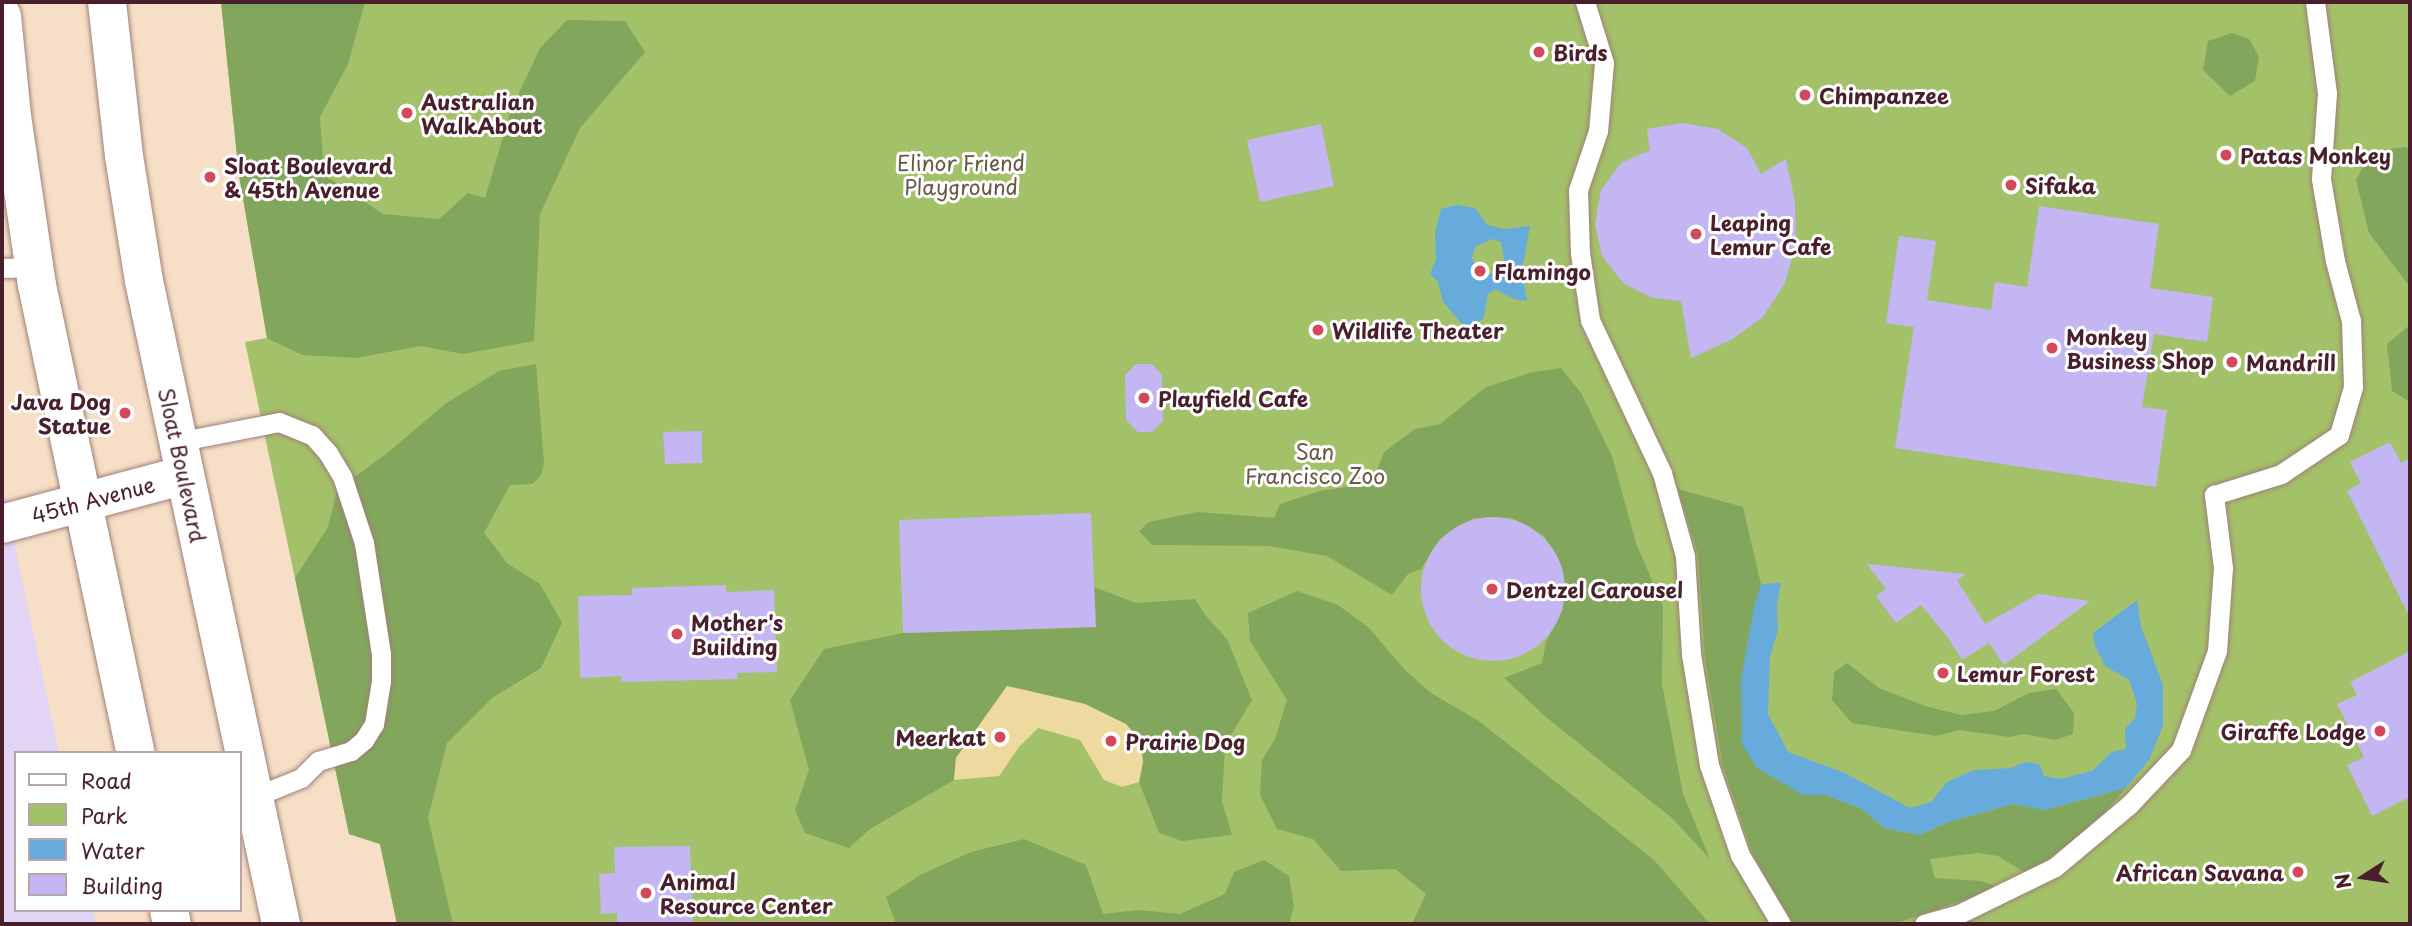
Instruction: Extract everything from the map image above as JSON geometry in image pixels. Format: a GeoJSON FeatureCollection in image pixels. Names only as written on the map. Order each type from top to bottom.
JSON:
{"type":"FeatureCollection","features":[{"type":"Feature","properties":{"kind":"street","name":"Sloat Boulevard"},"geometry":{"type":"LineString","coordinates":[[107,2],[130,198],[181,458],[281,924]]}},
{"type":"Feature","properties":{"kind":"street"},"geometry":{"type":"LineString","coordinates":[[2,16],[13,127],[18,267],[82,502],[135,751]]}},
{"type":"Feature","properties":{"kind":"street","name":"45th Avenue"},"geometry":{"type":"LineString","coordinates":[[2,524],[82,502],[181,458]]}},
{"type":"Feature","properties":{"kind":"lane"},"geometry":{"type":"LineString","coordinates":[[1585,2],[1604,63],[1598,131],[1577,190],[1580,253],[1590,320],[1662,473],[1685,556],[1691,654],[1709,765],[1740,855],[1781,924]]}},
{"type":"Feature","properties":{"kind":"lane"},"geometry":{"type":"LineString","coordinates":[[1924,924],[1959,914],[2055,867],[2129,806],[2180,750],[2217,651],[2223,568],[2214,495],[2281,474],[2339,435],[2353,387],[2351,321],[2335,261],[2321,179],[2327,93],[2315,2]]}},
{"type":"Feature","properties":{"kind":"lane"},"geometry":{"type":"LineString","coordinates":[[181,458],[279,422],[312,435],[328,453],[342,476],[364,542],[381,654],[381,681],[374,724],[364,740],[351,751],[318,761],[301,778],[254,797]]}},
{"type":"Feature","properties":{"kind":"shaded area"},"geometry":{"type":"Polygon","coordinates":[[[2,485],[59,751],[14,751],[14,912],[93,912],[96,924],[2,924],[2,485]]]}},
{"type":"Feature","properties":{"kind":"green space","name":"San Francisco Zoo"},"geometry":{"type":"Polygon","coordinates":[[[221,2],[2410,2],[2410,924],[397,924],[380,844],[349,834],[245,342],[267,338],[239,175],[221,2]]]}},
{"type":"Feature","properties":{"kind":"green space"},"geometry":{"type":"Polygon","coordinates":[[[221,2],[365,2],[348,64],[320,117],[324,175],[383,214],[439,219],[468,193],[485,198],[511,110],[540,48],[567,20],[625,21],[645,52],[580,128],[540,214],[534,341],[463,354],[421,346],[356,358],[302,355],[267,338],[239,175],[221,2]]]}},
{"type":"Feature","properties":{"kind":"green space"},"geometry":{"type":"Polygon","coordinates":[[[2232,33],[2249,39],[2259,57],[2255,81],[2230,96],[2203,70],[2208,41],[2232,33]]]}},
{"type":"Feature","properties":{"kind":"green space"},"geometry":{"type":"Polygon","coordinates":[[[2406,147],[2410,151],[2410,287],[2369,233],[2356,180],[2371,151],[2406,147]]]}},
{"type":"Feature","properties":{"kind":"green space"},"geometry":{"type":"Polygon","coordinates":[[[2410,325],[2410,402],[2392,391],[2387,344],[2410,325]]]}},
{"type":"Feature","properties":{"kind":"green space"},"geometry":{"type":"Polygon","coordinates":[[[536,364],[544,463],[541,475],[533,484],[510,485],[484,533],[508,564],[540,584],[562,623],[541,668],[492,698],[447,743],[428,818],[453,924],[397,924],[380,844],[349,834],[295,578],[328,527],[337,490],[390,451],[445,404],[499,371],[536,364]]]}},
{"type":"Feature","properties":{"kind":"green space"},"geometry":{"type":"Polygon","coordinates":[[[1561,368],[1581,393],[1612,456],[1636,543],[1663,606],[1662,684],[1683,794],[1710,859],[1673,819],[1546,717],[1504,678],[1542,663],[1546,642],[1563,609],[1563,570],[1544,536],[1512,518],[1474,518],[1441,538],[1421,569],[1408,574],[1392,595],[1327,556],[1269,546],[1152,545],[1139,531],[1149,522],[1197,512],[1274,518],[1280,504],[1320,491],[1372,483],[1384,452],[1415,429],[1440,424],[1486,387],[1533,372],[1561,368]]]}},
{"type":"Feature","properties":{"kind":"green space"},"geometry":{"type":"Polygon","coordinates":[[[1678,489],[1743,507],[1761,584],[1741,680],[1803,795],[1826,795],[1862,809],[1884,828],[1920,835],[1949,822],[2013,804],[2045,810],[2126,788],[2097,821],[2050,858],[2024,872],[1998,856],[1977,853],[1930,859],[1935,878],[1982,881],[1996,887],[1975,896],[1894,924],[1793,924],[1753,855],[1723,766],[1705,658],[1698,554],[1678,489]]]}},
{"type":"Feature","properties":{"kind":"green space"},"geometry":{"type":"Polygon","coordinates":[[[1094,587],[1136,603],[1195,599],[1227,639],[1252,700],[1225,745],[1222,801],[1232,835],[1182,841],[1159,833],[1139,782],[1143,762],[1085,704],[1007,686],[956,758],[954,780],[870,829],[849,848],[805,833],[795,810],[809,770],[790,700],[824,649],[903,633],[1095,627],[1094,587]]]}},
{"type":"Feature","properties":{"kind":"green space"},"geometry":{"type":"Polygon","coordinates":[[[1297,591],[1338,605],[1368,627],[1405,670],[1431,693],[1479,721],[1654,860],[1710,924],[1412,924],[1426,894],[1395,869],[1341,871],[1313,839],[1277,829],[1260,795],[1262,760],[1275,739],[1287,700],[1250,641],[1248,613],[1297,591]]]}},
{"type":"Feature","properties":{"kind":"green space"},"geometry":{"type":"Polygon","coordinates":[[[1847,663],[1879,688],[1925,706],[1961,715],[1994,711],[2029,693],[2056,689],[2074,713],[2073,734],[2055,740],[2024,734],[2009,737],[1959,730],[1936,736],[1852,723],[1832,700],[1834,672],[1847,663]]]}},
{"type":"Feature","properties":{"kind":"green space"},"geometry":{"type":"Polygon","coordinates":[[[1024,839],[1086,865],[1103,914],[1138,910],[1180,914],[1225,894],[1234,872],[1264,860],[1289,876],[1294,907],[1289,924],[896,924],[886,897],[922,874],[971,852],[1024,839]]]}},
{"type":"Feature","properties":{"kind":"sand"},"geometry":{"type":"Polygon","coordinates":[[[1007,686],[1085,704],[1126,724],[1141,741],[1143,762],[1139,782],[1122,787],[1104,780],[1080,740],[1038,728],[1019,747],[999,776],[954,780],[956,758],[1007,686]]]}},
{"type":"Feature","properties":{"kind":"water"},"geometry":{"type":"Polygon","coordinates":[[[1456,205],[1475,208],[1487,225],[1505,229],[1530,226],[1522,270],[1527,301],[1514,299],[1495,289],[1488,294],[1484,318],[1473,326],[1462,324],[1443,302],[1438,282],[1430,274],[1436,259],[1435,233],[1441,209],[1456,205]],[[1492,239],[1475,247],[1472,258],[1480,272],[1502,272],[1504,260],[1501,242],[1492,239]]]}},
{"type":"Feature","properties":{"kind":"water"},"geometry":{"type":"Polygon","coordinates":[[[1781,583],[1777,604],[1778,630],[1770,656],[1768,714],[1788,752],[1845,773],[1910,808],[1931,802],[1947,782],[1974,770],[2011,768],[2026,762],[2039,764],[2044,776],[2060,779],[2092,771],[2112,752],[2126,749],[2125,729],[2135,718],[2137,704],[2129,680],[2105,666],[2095,646],[2093,633],[2137,600],[2141,626],[2163,685],[2163,726],[2149,760],[2126,788],[2045,810],[2013,804],[1949,822],[1920,835],[1884,828],[1862,809],[1826,795],[1803,795],[1757,768],[1742,744],[1741,680],[1754,607],[1761,584],[1781,583]]]}},
{"type":"Feature","properties":{"kind":"building","name":"Leaping Lemur Cafe"},"geometry":{"type":"Polygon","coordinates":[[[1682,123],[1718,129],[1747,148],[1761,174],[1786,159],[1795,201],[1796,243],[1785,283],[1763,317],[1731,340],[1691,358],[1681,301],[1653,298],[1624,284],[1602,256],[1595,224],[1601,190],[1621,163],[1650,150],[1647,129],[1682,123]]]}},
{"type":"Feature","properties":{"kind":"building"},"geometry":{"type":"Polygon","coordinates":[[[1321,124],[1334,186],[1260,202],[1247,140],[1321,124]]]}},
{"type":"Feature","properties":{"kind":"building"},"geometry":{"type":"Polygon","coordinates":[[[2039,206],[2159,224],[2150,288],[2213,297],[2207,342],[2154,334],[2142,407],[2167,410],[2156,487],[1895,448],[1914,327],[1886,323],[1899,236],[1936,241],[1927,300],[1991,310],[1995,282],[2027,287],[2039,206]]]}},
{"type":"Feature","properties":{"kind":"building","name":"Playfield Cafe"},"geometry":{"type":"Polygon","coordinates":[[[1136,364],[1152,364],[1162,375],[1163,421],[1152,432],[1138,432],[1126,420],[1125,375],[1136,364]]]}},
{"type":"Feature","properties":{"kind":"building"},"geometry":{"type":"Polygon","coordinates":[[[702,431],[702,463],[665,464],[663,432],[702,431]]]}},
{"type":"Feature","properties":{"kind":"building"},"geometry":{"type":"Polygon","coordinates":[[[2390,442],[2401,463],[2410,458],[2410,618],[2347,491],[2361,483],[2350,462],[2390,442]]]}},
{"type":"Feature","properties":{"kind":"building"},"geometry":{"type":"Polygon","coordinates":[[[1091,513],[1096,627],[903,633],[899,520],[1091,513]]]}},
{"type":"Feature","properties":{"kind":"building","name":"Dentzel Carousel"},"geometry":{"type":"Polygon","coordinates":[[[1493,517],[1521,522],[1544,538],[1560,561],[1565,589],[1560,617],[1544,640],[1521,656],[1493,661],[1465,656],[1442,640],[1426,617],[1421,589],[1426,561],[1442,538],[1465,522],[1493,517]]]}},
{"type":"Feature","properties":{"kind":"building"},"geometry":{"type":"Polygon","coordinates":[[[1867,564],[1966,574],[1957,580],[1985,624],[2038,594],[2090,601],[2004,665],[1989,643],[1962,660],[1949,639],[1921,605],[1896,623],[1876,596],[1886,589],[1867,564]]]}},
{"type":"Feature","properties":{"kind":"building","name":"Mother's Building"},"geometry":{"type":"Polygon","coordinates":[[[726,585],[726,592],[774,590],[777,672],[737,673],[738,679],[621,682],[621,676],[580,678],[578,596],[632,595],[632,588],[726,585]]]}},
{"type":"Feature","properties":{"kind":"building","name":"Giraffe Lodge"},"geometry":{"type":"Polygon","coordinates":[[[2410,651],[2410,797],[2372,816],[2347,765],[2364,757],[2337,704],[2357,695],[2350,682],[2410,651]]]}},
{"type":"Feature","properties":{"kind":"building","name":"Animal Resource Center"},"geometry":{"type":"Polygon","coordinates":[[[690,846],[693,924],[617,924],[617,913],[601,914],[599,874],[615,873],[614,847],[690,846]]]}},
{"type":"Feature","properties":{"kind":"place","name":"Birds"},"geometry":{"type":"Point","coordinates":[1539,52]}},
{"type":"Feature","properties":{"kind":"place","name":"Chimpanzee"},"geometry":{"type":"Point","coordinates":[1805,95]}},
{"type":"Feature","properties":{"kind":"place","name":"Australian WalkAbout"},"geometry":{"type":"Point","coordinates":[407,113]}},
{"type":"Feature","properties":{"kind":"place","name":"Patas Monkey"},"geometry":{"type":"Point","coordinates":[2226,155]}},
{"type":"Feature","properties":{"kind":"place","name":"Sloat Boulevard & 45th Avenue"},"geometry":{"type":"Point","coordinates":[210,177]}},
{"type":"Feature","properties":{"kind":"place","name":"Sifaka"},"geometry":{"type":"Point","coordinates":[2011,185]}},
{"type":"Feature","properties":{"kind":"place","name":"Leaping Lemur Cafe"},"geometry":{"type":"Point","coordinates":[1696,234]}},
{"type":"Feature","properties":{"kind":"place","name":"Flamingo"},"geometry":{"type":"Point","coordinates":[1480,271]}},
{"type":"Feature","properties":{"kind":"place","name":"Wildlife Theater"},"geometry":{"type":"Point","coordinates":[1318,330]}},
{"type":"Feature","properties":{"kind":"place","name":"Monkey Business Shop"},"geometry":{"type":"Point","coordinates":[2052,348]}},
{"type":"Feature","properties":{"kind":"place","name":"Mandrill"},"geometry":{"type":"Point","coordinates":[2232,362]}},
{"type":"Feature","properties":{"kind":"place","name":"Playfield Cafe"},"geometry":{"type":"Point","coordinates":[1144,398]}},
{"type":"Feature","properties":{"kind":"place","name":"Java Dog Statue"},"geometry":{"type":"Point","coordinates":[125,413]}},
{"type":"Feature","properties":{"kind":"place","name":"Dentzel Carousel"},"geometry":{"type":"Point","coordinates":[1492,589]}},
{"type":"Feature","properties":{"kind":"place","name":"Mother's Building"},"geometry":{"type":"Point","coordinates":[677,634]}},
{"type":"Feature","properties":{"kind":"place","name":"Lemur Forest"},"geometry":{"type":"Point","coordinates":[1943,673]}},
{"type":"Feature","properties":{"kind":"place","name":"Giraffe Lodge"},"geometry":{"type":"Point","coordinates":[2380,731]}},
{"type":"Feature","properties":{"kind":"place","name":"Meerkat"},"geometry":{"type":"Point","coordinates":[1000,737]}},
{"type":"Feature","properties":{"kind":"place","name":"Prairie Dog"},"geometry":{"type":"Point","coordinates":[1111,741]}},
{"type":"Feature","properties":{"kind":"place","name":"African Savana"},"geometry":{"type":"Point","coordinates":[2298,872]}},
{"type":"Feature","properties":{"kind":"place","name":"Animal Resource Center"},"geometry":{"type":"Point","coordinates":[646,893]}},
{"type":"Feature","properties":{"kind":"park label","name":"Elinor Friend Playground"},"geometry":{"type":"Point","coordinates":[961,174]}}]}
